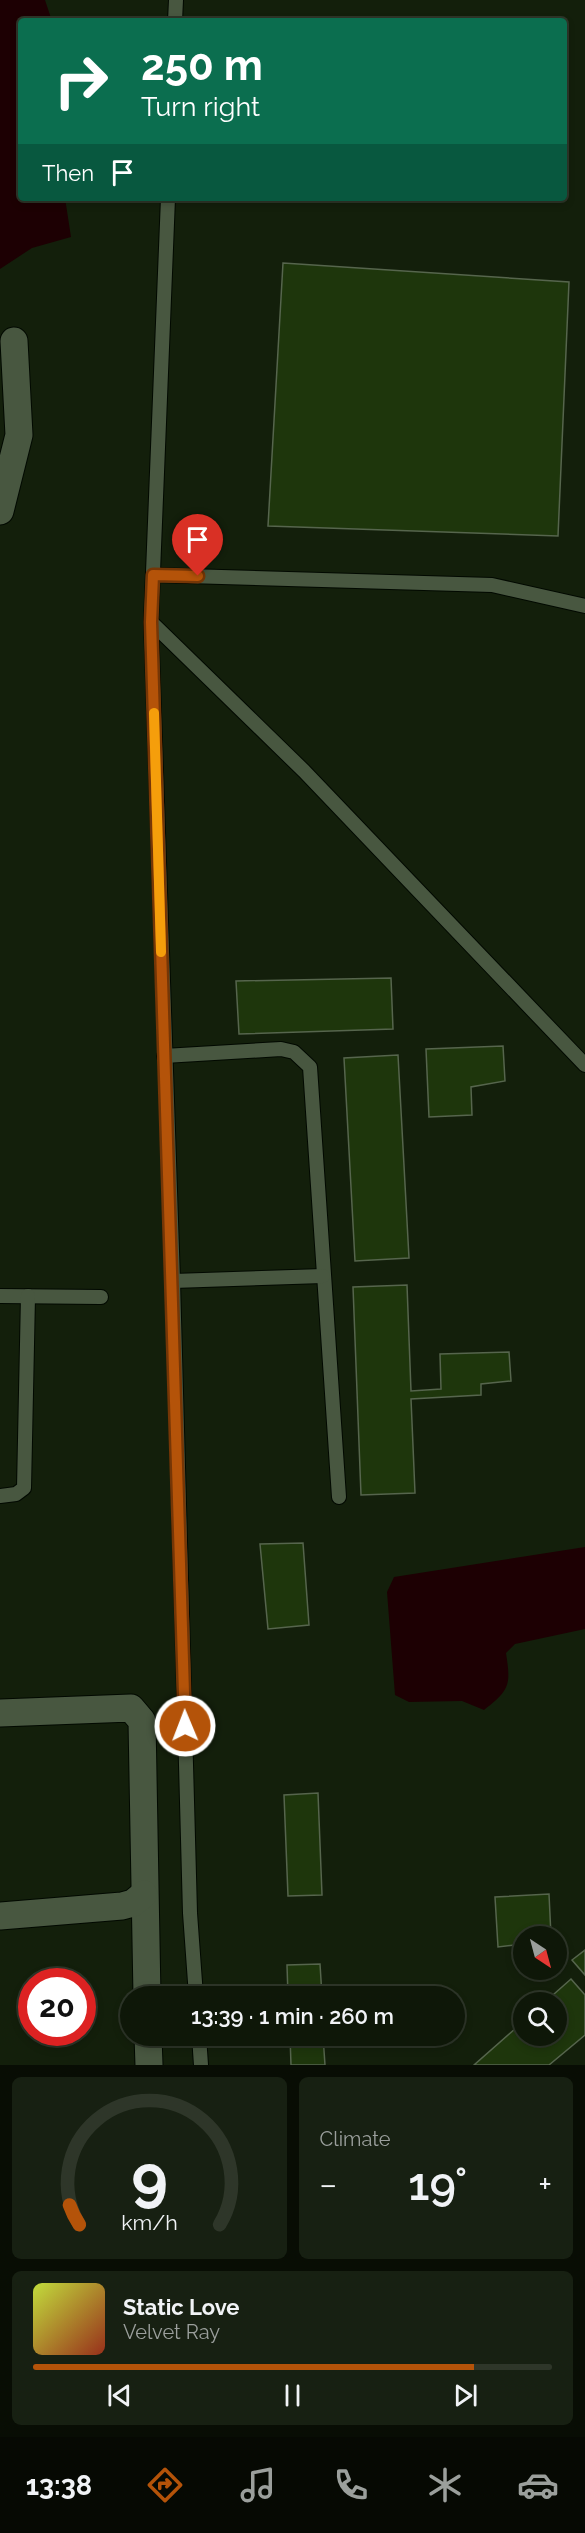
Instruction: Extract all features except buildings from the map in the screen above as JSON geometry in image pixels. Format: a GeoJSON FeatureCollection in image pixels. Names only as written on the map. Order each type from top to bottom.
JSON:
{"type":"FeatureCollection","features":[{"type":"Feature","properties":{"kind":"street"},"geometry":{"type":"LineString","coordinates":[[0,511],[19,435],[14,341]]}},
{"type":"Feature","properties":{"kind":"street"},"geometry":{"type":"LineString","coordinates":[[0,1713],[131,1708],[142,1721],[147,1986]]}},
{"type":"Feature","properties":{"kind":"street"},"geometry":{"type":"LineString","coordinates":[[0,1916],[122,1906],[133,1903],[144,1894]]}},
{"type":"Feature","properties":{"kind":"street"},"geometry":{"type":"LineString","coordinates":[[148,2046],[149,2065]]}},
{"type":"Feature","properties":{"kind":"lane"},"geometry":{"type":"LineString","coordinates":[[175,18],[176,0]]}},
{"type":"Feature","properties":{"kind":"lane"},"geometry":{"type":"LineString","coordinates":[[168,201],[151,622],[173,1281],[190,1913],[195,1986]]}},
{"type":"Feature","properties":{"kind":"lane"},"geometry":{"type":"LineString","coordinates":[[153,575],[492,585],[585,606]]}},
{"type":"Feature","properties":{"kind":"lane"},"geometry":{"type":"LineString","coordinates":[[151,622],[304,771],[585,1065]]}},
{"type":"Feature","properties":{"kind":"lane"},"geometry":{"type":"LineString","coordinates":[[164,1056],[282,1048],[294,1052],[310,1067],[339,1497]]}},
{"type":"Feature","properties":{"kind":"lane"},"geometry":{"type":"LineString","coordinates":[[173,1281],[323,1276]]}},
{"type":"Feature","properties":{"kind":"lane"},"geometry":{"type":"LineString","coordinates":[[0,1296],[101,1297]]}},
{"type":"Feature","properties":{"kind":"lane"},"geometry":{"type":"LineString","coordinates":[[0,1496],[16,1494],[24,1488],[28,1296]]}},
{"type":"Feature","properties":{"kind":"lane"},"geometry":{"type":"LineString","coordinates":[[200,2046],[201,2065]]}},
{"type":"Feature","properties":{"kind":"shaded area"},"geometry":{"type":"Polygon","coordinates":[[[0,0],[45,0],[51,18],[18,18],[18,201],[65,201],[71,237],[32,248],[0,269],[0,0]]]}},
{"type":"Feature","properties":{"kind":"shaded area"},"geometry":{"type":"Polygon","coordinates":[[[585,1547],[585,1629],[515,1644],[506,1653],[507,1686],[504,1692],[484,1710],[462,1701],[409,1702],[395,1695],[387,1592],[394,1577],[585,1547]]]}},
{"type":"Feature","properties":{"kind":"slow traffic"},"geometry":{"type":"LineString","coordinates":[[154,713],[161,952]]}},
{"type":"Feature","properties":{"kind":"route"},"geometry":{"type":"LineString","coordinates":[[185,1726],[151,622],[153,575],[198,576]]}}]}
